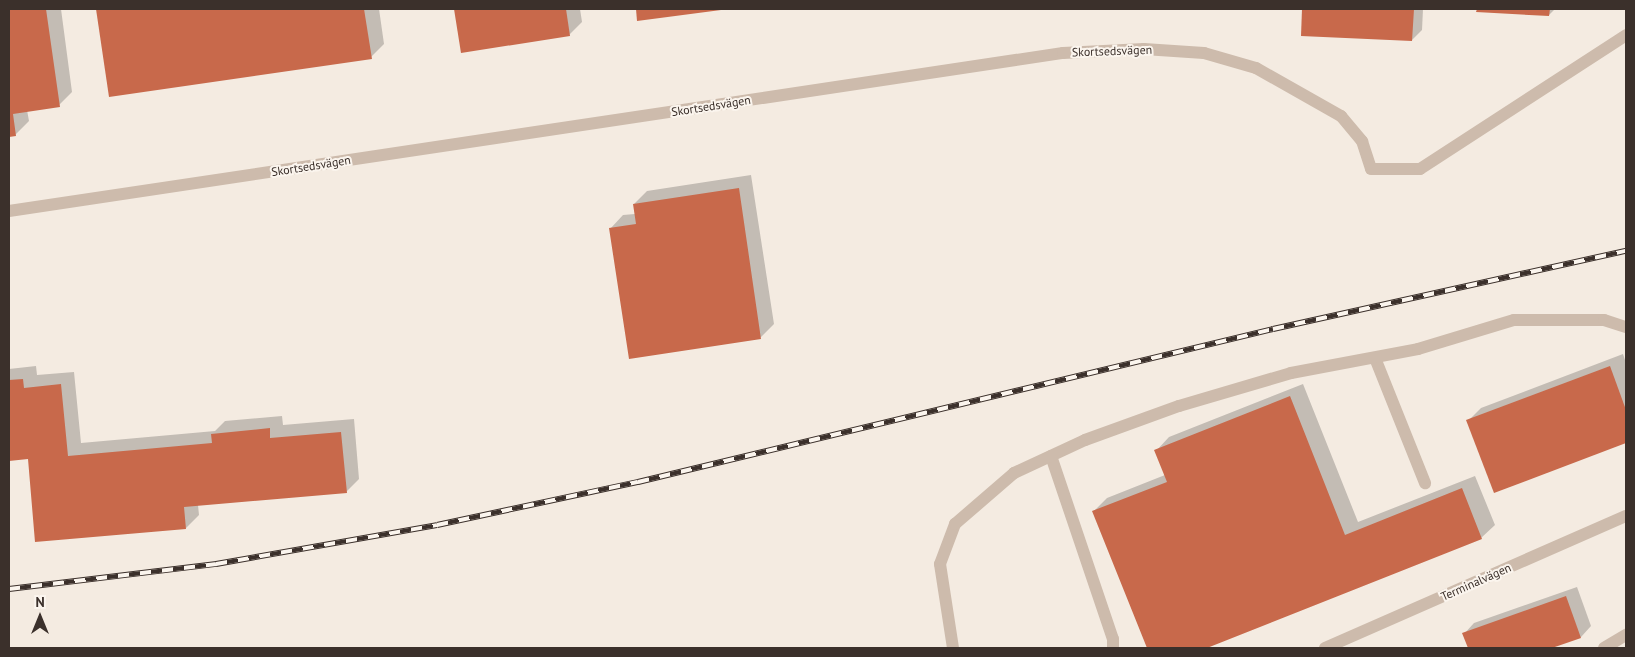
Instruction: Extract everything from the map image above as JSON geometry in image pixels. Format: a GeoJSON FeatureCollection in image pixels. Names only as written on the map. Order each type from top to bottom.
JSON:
{"type":"FeatureCollection","features":[{"type":"Feature","properties":{"kind":"street","name":"Skortsedsvägen"},"geometry":{"type":"LineString","coordinates":[[9,211],[1053,54],[1144,49],[1204,53],[1256,68],[1308,95],[1346,122],[1362,141],[1371,169],[1420,169],[1626,35]]}},
{"type":"Feature","properties":{"kind":"street"},"geometry":{"type":"LineString","coordinates":[[953,648],[946,622],[940,564],[955,524],[1014,473],[1085,440],[1179,406],[1291,373],[1418,349],[1514,320],[1604,320],[1626,327]]}},
{"type":"Feature","properties":{"kind":"street"},"geometry":{"type":"LineString","coordinates":[[1375,358],[1425,483]]}},
{"type":"Feature","properties":{"kind":"street"},"geometry":{"type":"LineString","coordinates":[[1051,456],[1113,639],[1113,648]]}},
{"type":"Feature","properties":{"kind":"street","name":"Terminalvägen"},"geometry":{"type":"LineString","coordinates":[[1325,648],[1626,516]]}},
{"type":"Feature","properties":{"kind":"street"},"geometry":{"type":"LineString","coordinates":[[1604,648],[1626,635]]}},
{"type":"Feature","properties":{"kind":"building"},"geometry":{"type":"Polygon","coordinates":[[[9,9],[46,9],[60,107],[13,114],[16,136],[9,137],[9,9]]]}},
{"type":"Feature","properties":{"kind":"building"},"geometry":{"type":"Polygon","coordinates":[[[96,9],[364,9],[372,59],[109,97],[96,9]]]}},
{"type":"Feature","properties":{"kind":"building"},"geometry":{"type":"Polygon","coordinates":[[[454,9],[566,9],[570,36],[461,53],[454,9]]]}},
{"type":"Feature","properties":{"kind":"building"},"geometry":{"type":"Polygon","coordinates":[[[636,9],[720,9],[721,10],[637,21],[636,9]]]}},
{"type":"Feature","properties":{"kind":"building"},"geometry":{"type":"Polygon","coordinates":[[[1302,9],[1414,9],[1412,41],[1301,36],[1302,9]]]}},
{"type":"Feature","properties":{"kind":"building"},"geometry":{"type":"Polygon","coordinates":[[[1477,9],[1550,9],[1549,16],[1476,12],[1477,9]]]}},
{"type":"Feature","properties":{"kind":"building"},"geometry":{"type":"Polygon","coordinates":[[[739,188],[761,339],[629,359],[609,228],[636,224],[633,204],[739,188]]]}},
{"type":"Feature","properties":{"kind":"building"},"geometry":{"type":"Polygon","coordinates":[[[1610,366],[1626,410],[1626,443],[1494,493],[1466,420],[1610,366]]]}},
{"type":"Feature","properties":{"kind":"building"},"geometry":{"type":"Polygon","coordinates":[[[23,379],[24,388],[61,384],[68,456],[212,443],[211,434],[270,428],[270,438],[341,432],[347,493],[184,507],[186,529],[35,542],[28,459],[9,461],[9,380],[23,379]]]}},
{"type":"Feature","properties":{"kind":"building"},"geometry":{"type":"Polygon","coordinates":[[[1290,396],[1345,535],[1462,488],[1482,539],[1207,648],[1147,648],[1092,511],[1167,482],[1154,450],[1290,396]]]}},
{"type":"Feature","properties":{"kind":"building"},"geometry":{"type":"Polygon","coordinates":[[[1566,596],[1581,638],[1552,648],[1468,648],[1462,633],[1566,596]]]}},
{"type":"Feature","properties":{"kind":"railway"},"geometry":{"type":"LineString","coordinates":[[9,589],[216,564],[437,525],[638,482],[1273,329],[1626,251]]}}]}
